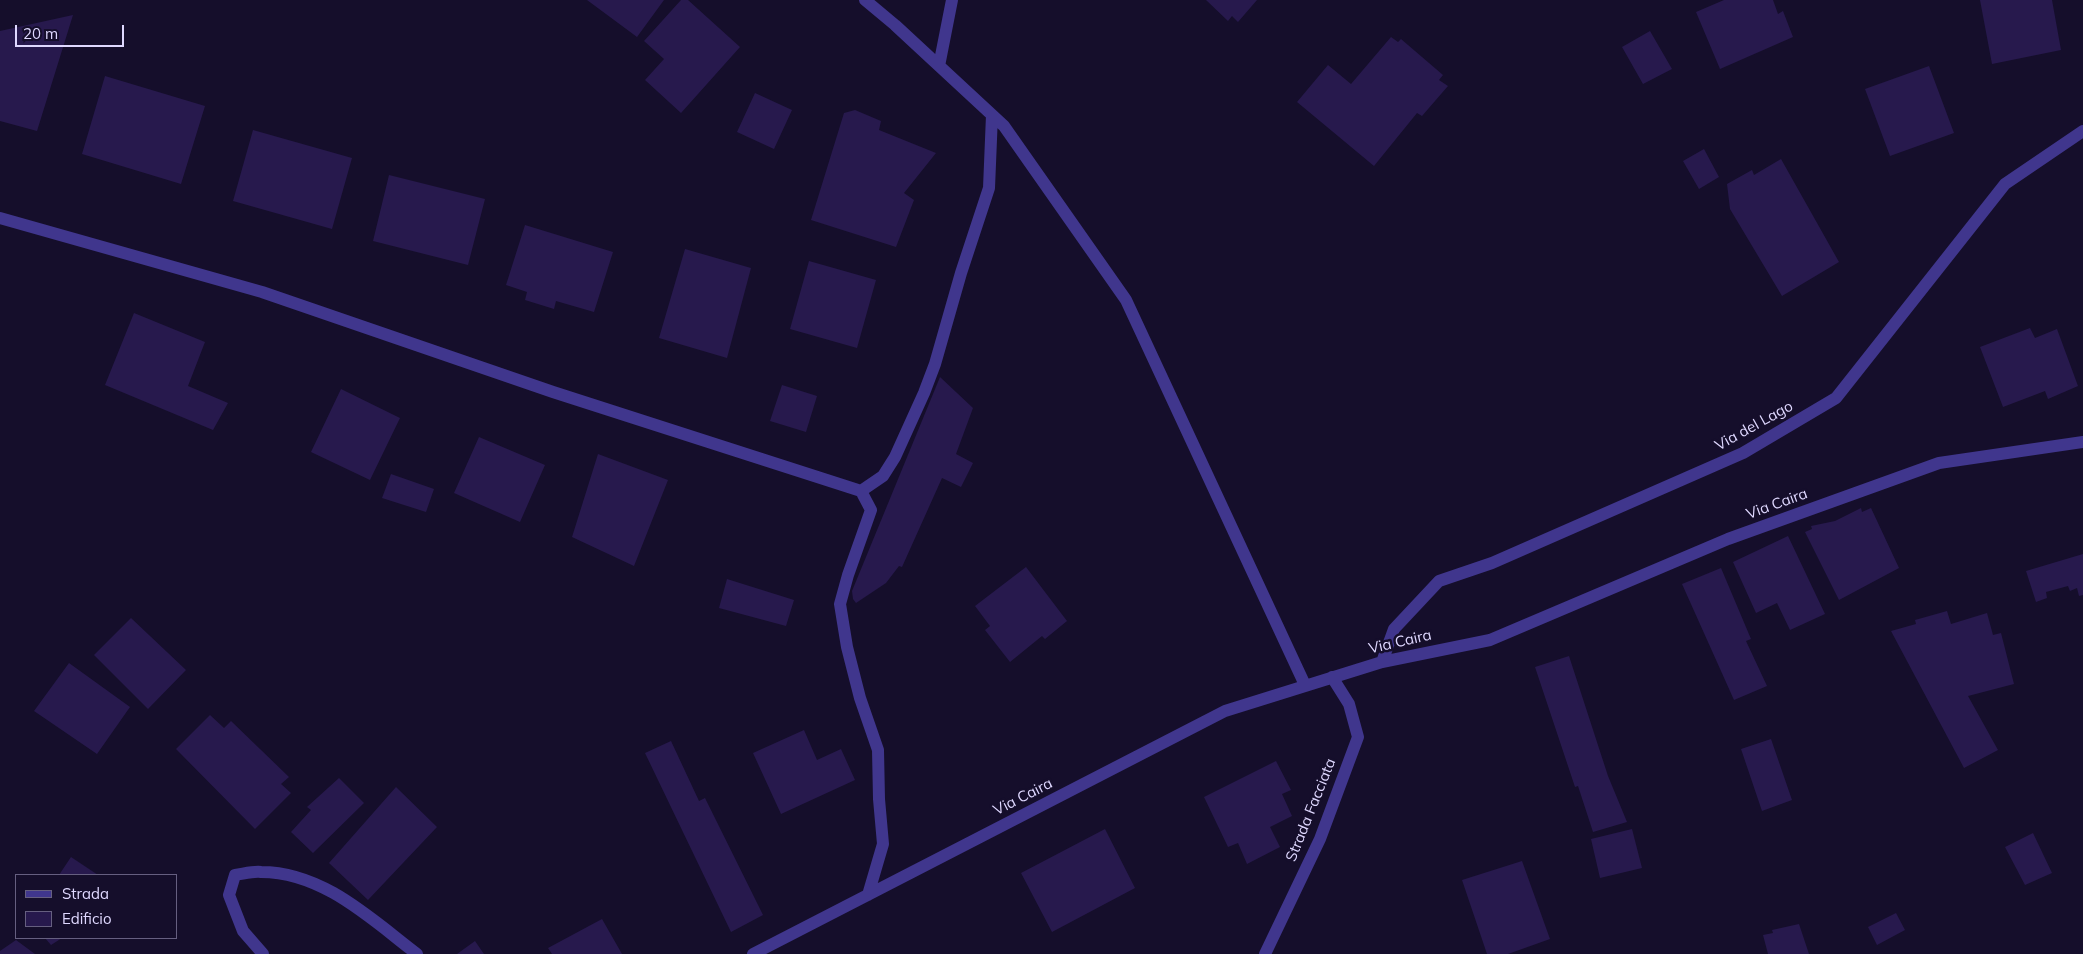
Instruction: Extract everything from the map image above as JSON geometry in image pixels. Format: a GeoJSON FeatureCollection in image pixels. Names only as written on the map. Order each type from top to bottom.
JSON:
{"type":"FeatureCollection","features":[{"type":"Feature","properties":{"kind":"street"},"geometry":{"type":"LineString","coordinates":[[865,0],[1004,126],[1126,300],[1305,685]]}},
{"type":"Feature","properties":{"kind":"street"},"geometry":{"type":"LineString","coordinates":[[939,66],[952,0]]}},
{"type":"Feature","properties":{"kind":"street"},"geometry":{"type":"LineString","coordinates":[[861,491],[883,476],[895,457],[935,364],[961,273],[989,188],[992,115]]}},
{"type":"Feature","properties":{"kind":"street","name":"Via del Lago"},"geometry":{"type":"LineString","coordinates":[[1382,662],[1394,629],[1439,581],[1492,563],[1744,453],[1836,398],[2005,184],[2083,131]]}},
{"type":"Feature","properties":{"kind":"street"},"geometry":{"type":"LineString","coordinates":[[0,218],[262,292],[553,392],[861,491],[871,510],[840,604],[847,647],[860,698],[878,750],[878,799],[883,844],[868,895]]}},
{"type":"Feature","properties":{"kind":"street","name":"Via Caira"},"geometry":{"type":"LineString","coordinates":[[753,954],[1225,711],[1382,662],[1490,640],[1728,539],[1939,462],[2083,442]]}},
{"type":"Feature","properties":{"kind":"street","name":"Strada Facciata"},"geometry":{"type":"LineString","coordinates":[[1265,954],[1320,839],[1358,737],[1349,704],[1332,677]]}},
{"type":"Feature","properties":{"kind":"street"},"geometry":{"type":"LineString","coordinates":[[263,954],[243,931],[229,895],[235,876],[260,871],[289,875],[332,891],[417,954]]}},
{"type":"Feature","properties":{"kind":"building"},"geometry":{"type":"Polygon","coordinates":[[[587,0],[664,0],[637,37],[587,0]]]}},
{"type":"Feature","properties":{"kind":"building"},"geometry":{"type":"Polygon","coordinates":[[[681,0],[688,0],[740,47],[681,113],[645,80],[664,59],[644,41],[681,0]]]}},
{"type":"Feature","properties":{"kind":"building"},"geometry":{"type":"Polygon","coordinates":[[[1206,0],[1257,0],[1238,22],[1232,16],[1228,21],[1206,0]]]}},
{"type":"Feature","properties":{"kind":"building"},"geometry":{"type":"Polygon","coordinates":[[[1724,0],[1773,0],[1778,14],[1783,11],[1793,37],[1720,69],[1696,12],[1724,0]]]}},
{"type":"Feature","properties":{"kind":"building"},"geometry":{"type":"Polygon","coordinates":[[[1980,0],[2052,0],[2061,50],[1992,64],[1980,0]]]}},
{"type":"Feature","properties":{"kind":"building"},"geometry":{"type":"Polygon","coordinates":[[[73,15],[37,131],[0,121],[0,31],[73,15]]]}},
{"type":"Feature","properties":{"kind":"building"},"geometry":{"type":"Polygon","coordinates":[[[1650,31],[1672,69],[1643,84],[1622,47],[1650,31]]]}},
{"type":"Feature","properties":{"kind":"building"},"geometry":{"type":"Polygon","coordinates":[[[1391,37],[1398,42],[1401,39],[1443,75],[1439,80],[1448,86],[1422,116],[1417,113],[1374,166],[1297,102],[1328,65],[1351,84],[1391,37]]]}},
{"type":"Feature","properties":{"kind":"building"},"geometry":{"type":"Polygon","coordinates":[[[1929,66],[1954,133],[1890,156],[1865,89],[1929,66]]]}},
{"type":"Feature","properties":{"kind":"building"},"geometry":{"type":"Polygon","coordinates":[[[105,76],[205,106],[181,184],[82,154],[105,76]]]}},
{"type":"Feature","properties":{"kind":"building"},"geometry":{"type":"Polygon","coordinates":[[[755,93],[792,110],[774,149],[737,132],[755,93]]]}},
{"type":"Feature","properties":{"kind":"building"},"geometry":{"type":"Polygon","coordinates":[[[855,110],[881,121],[879,130],[936,153],[904,193],[914,200],[896,247],[811,220],[844,113],[855,110]]]}},
{"type":"Feature","properties":{"kind":"building"},"geometry":{"type":"Polygon","coordinates":[[[253,130],[352,158],[332,229],[233,201],[253,130]]]}},
{"type":"Feature","properties":{"kind":"building"},"geometry":{"type":"Polygon","coordinates":[[[1704,149],[1719,177],[1699,189],[1683,161],[1704,149]]]}},
{"type":"Feature","properties":{"kind":"building"},"geometry":{"type":"Polygon","coordinates":[[[1781,159],[1839,262],[1782,296],[1730,209],[1727,184],[1752,170],[1754,175],[1781,159]]]}},
{"type":"Feature","properties":{"kind":"building"},"geometry":{"type":"Polygon","coordinates":[[[389,175],[485,199],[468,265],[373,241],[389,175]]]}},
{"type":"Feature","properties":{"kind":"building"},"geometry":{"type":"Polygon","coordinates":[[[525,225],[613,252],[594,312],[556,301],[554,309],[525,300],[527,292],[506,285],[525,225]]]}},
{"type":"Feature","properties":{"kind":"building"},"geometry":{"type":"Polygon","coordinates":[[[685,249],[751,268],[727,358],[659,338],[685,249]]]}},
{"type":"Feature","properties":{"kind":"building"},"geometry":{"type":"Polygon","coordinates":[[[809,261],[876,280],[857,348],[790,329],[809,261]]]}},
{"type":"Feature","properties":{"kind":"building"},"geometry":{"type":"Polygon","coordinates":[[[134,313],[205,342],[188,386],[228,403],[213,430],[105,385],[134,313]]]}},
{"type":"Feature","properties":{"kind":"building"},"geometry":{"type":"Polygon","coordinates":[[[2030,328],[2035,338],[2057,329],[2078,386],[2048,399],[2045,391],[2003,407],[1980,347],[2030,328]]]}},
{"type":"Feature","properties":{"kind":"building"},"geometry":{"type":"Polygon","coordinates":[[[940,377],[973,408],[956,454],[973,463],[961,487],[942,478],[902,567],[899,566],[886,583],[856,603],[853,599],[852,591],[940,377]]]}},
{"type":"Feature","properties":{"kind":"building"},"geometry":{"type":"Polygon","coordinates":[[[782,385],[817,396],[806,432],[770,421],[782,385]]]}},
{"type":"Feature","properties":{"kind":"building"},"geometry":{"type":"Polygon","coordinates":[[[341,389],[400,418],[370,480],[311,452],[341,389]]]}},
{"type":"Feature","properties":{"kind":"building"},"geometry":{"type":"Polygon","coordinates":[[[479,437],[545,465],[520,522],[454,493],[479,437]]]}},
{"type":"Feature","properties":{"kind":"building"},"geometry":{"type":"Polygon","coordinates":[[[598,454],[668,480],[634,566],[572,537],[598,454]]]}},
{"type":"Feature","properties":{"kind":"building"},"geometry":{"type":"Polygon","coordinates":[[[391,474],[434,489],[426,512],[382,498],[391,474]]]}},
{"type":"Feature","properties":{"kind":"building"},"geometry":{"type":"Polygon","coordinates":[[[1861,508],[1862,512],[1871,508],[1899,568],[1839,600],[1805,532],[1812,529],[1811,526],[1835,521],[1861,508]]]}},
{"type":"Feature","properties":{"kind":"building"},"geometry":{"type":"Polygon","coordinates":[[[1788,536],[1825,614],[1790,630],[1777,603],[1756,613],[1733,562],[1788,536]]]}},
{"type":"Feature","properties":{"kind":"building"},"geometry":{"type":"Polygon","coordinates":[[[2083,554],[2083,595],[2079,596],[2077,588],[2070,591],[2068,586],[2046,592],[2047,598],[2036,602],[2026,571],[2083,554]]]}},
{"type":"Feature","properties":{"kind":"building"},"geometry":{"type":"Polygon","coordinates":[[[1026,567],[1067,621],[1045,639],[1042,636],[1010,662],[985,630],[990,626],[975,606],[1026,567]]]}},
{"type":"Feature","properties":{"kind":"building"},"geometry":{"type":"Polygon","coordinates":[[[1721,568],[1751,639],[1746,641],[1767,686],[1734,700],[1682,584],[1721,568]]]}},
{"type":"Feature","properties":{"kind":"building"},"geometry":{"type":"Polygon","coordinates":[[[727,579],[794,600],[786,626],[719,608],[727,579]]]}},
{"type":"Feature","properties":{"kind":"building"},"geometry":{"type":"Polygon","coordinates":[[[1947,611],[1951,624],[1987,613],[1993,635],[2001,633],[2014,684],[1968,696],[1998,750],[1964,768],[1891,631],[1916,624],[1915,620],[1947,611]]]}},
{"type":"Feature","properties":{"kind":"building"},"geometry":{"type":"Polygon","coordinates":[[[131,618],[186,670],[148,709],[94,655],[131,618]]]}},
{"type":"Feature","properties":{"kind":"building"},"geometry":{"type":"Polygon","coordinates":[[[1569,656],[1608,776],[1627,822],[1593,832],[1578,786],[1575,787],[1535,667],[1569,656]]]}},
{"type":"Feature","properties":{"kind":"building"},"geometry":{"type":"Polygon","coordinates":[[[69,663],[130,707],[97,754],[34,711],[69,663]]]}},
{"type":"Feature","properties":{"kind":"building"},"geometry":{"type":"Polygon","coordinates":[[[210,715],[224,728],[231,721],[289,777],[281,784],[291,793],[255,829],[176,749],[210,715]]]}},
{"type":"Feature","properties":{"kind":"building"},"geometry":{"type":"Polygon","coordinates":[[[804,730],[817,760],[841,749],[855,780],[781,814],[753,753],[804,730]]]}},
{"type":"Feature","properties":{"kind":"building"},"geometry":{"type":"Polygon","coordinates":[[[1771,739],[1792,800],[1762,811],[1741,749],[1771,739]]]}},
{"type":"Feature","properties":{"kind":"building"},"geometry":{"type":"Polygon","coordinates":[[[671,741],[699,801],[705,798],[763,915],[731,932],[645,753],[671,741]]]}},
{"type":"Feature","properties":{"kind":"building"},"geometry":{"type":"Polygon","coordinates":[[[1276,761],[1291,790],[1282,794],[1292,816],[1270,827],[1280,847],[1247,864],[1238,843],[1228,847],[1204,797],[1276,761]]]}},
{"type":"Feature","properties":{"kind":"building"},"geometry":{"type":"Polygon","coordinates":[[[339,778],[364,803],[313,853],[291,832],[311,810],[307,807],[339,778]]]}},
{"type":"Feature","properties":{"kind":"building"},"geometry":{"type":"Polygon","coordinates":[[[396,787],[437,827],[368,900],[329,863],[396,787]]]}},
{"type":"Feature","properties":{"kind":"building"},"geometry":{"type":"Polygon","coordinates":[[[1105,829],[1135,888],[1052,932],[1021,873],[1105,829]]]}},
{"type":"Feature","properties":{"kind":"building"},"geometry":{"type":"Polygon","coordinates":[[[1632,829],[1642,868],[1600,878],[1591,839],[1632,829]]]}},
{"type":"Feature","properties":{"kind":"building"},"geometry":{"type":"Polygon","coordinates":[[[2033,833],[2052,873],[2025,885],[2005,847],[2033,833]]]}},
{"type":"Feature","properties":{"kind":"building"},"geometry":{"type":"Polygon","coordinates":[[[71,857],[96,874],[60,874],[71,857]]]}},
{"type":"Feature","properties":{"kind":"building"},"geometry":{"type":"Polygon","coordinates":[[[1522,861],[1550,939],[1508,954],[1487,954],[1462,880],[1522,861]]]}},
{"type":"Feature","properties":{"kind":"building"},"geometry":{"type":"Polygon","coordinates":[[[1896,913],[1905,930],[1877,945],[1868,927],[1896,913]]]}},
{"type":"Feature","properties":{"kind":"building"},"geometry":{"type":"Polygon","coordinates":[[[602,919],[622,954],[552,954],[548,948],[602,919]]]}},
{"type":"Feature","properties":{"kind":"building"},"geometry":{"type":"Polygon","coordinates":[[[1799,924],[1809,954],[1768,954],[1763,935],[1773,933],[1772,930],[1799,924]]]}},
{"type":"Feature","properties":{"kind":"building"},"geometry":{"type":"Polygon","coordinates":[[[46,939],[60,939],[51,945],[46,939]]]}},
{"type":"Feature","properties":{"kind":"building"},"geometry":{"type":"Polygon","coordinates":[[[16,940],[35,954],[0,954],[0,951],[16,940]]]}},
{"type":"Feature","properties":{"kind":"building"},"geometry":{"type":"Polygon","coordinates":[[[475,941],[484,954],[457,954],[475,941]]]}}]}
